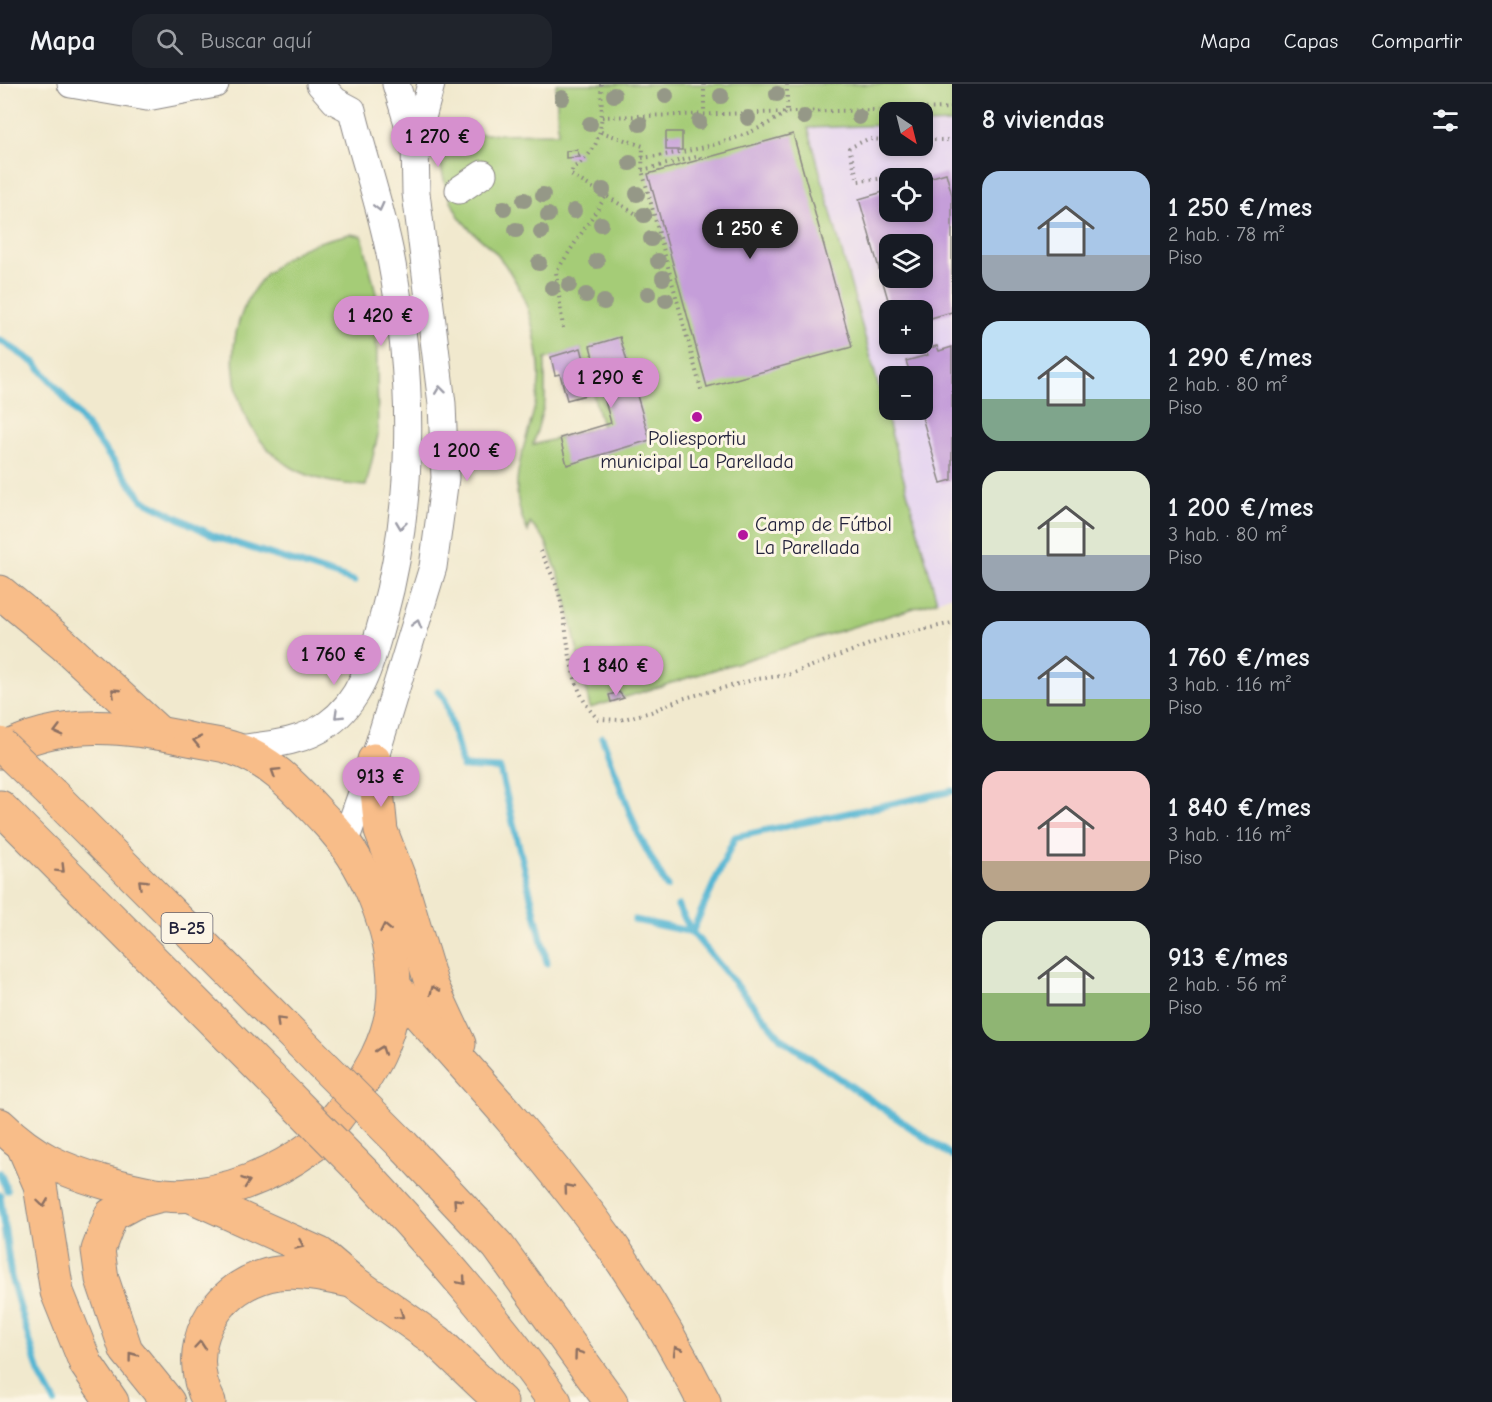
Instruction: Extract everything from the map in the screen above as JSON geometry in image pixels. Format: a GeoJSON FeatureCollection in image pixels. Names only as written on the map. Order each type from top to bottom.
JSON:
{"type":"FeatureCollection","features":[{"type":"Feature","properties":{"kind":"main road"},"geometry":{"type":"LineString","coordinates":[[0,591],[63,644],[158,732]]}},
{"type":"Feature","properties":{"kind":"main road"},"geometry":{"type":"LineString","coordinates":[[0,753],[20,743],[64,729],[110,727],[158,732],[237,749],[282,775],[345,841],[385,923],[394,986],[389,1026],[377,1060],[316,1144],[268,1175],[227,1188],[135,1202],[111,1215],[98,1250],[102,1279],[126,1350],[168,1402]]}},
{"type":"Feature","properties":{"kind":"main road","name":"B-25"},"geometry":{"type":"LineString","coordinates":[[0,744],[401,1143],[498,1246],[611,1402]]}},
{"type":"Feature","properties":{"kind":"main road"},"geometry":{"type":"LineString","coordinates":[[374,760],[381,831],[401,883],[432,986],[477,1081]]}},
{"type":"Feature","properties":{"kind":"main road","name":"B-25"},"geometry":{"type":"LineString","coordinates":[[10,817],[288,1096],[427,1240],[509,1337],[555,1402]]}},
{"type":"Feature","properties":{"kind":"main road"},"geometry":{"type":"LineString","coordinates":[[394,986],[573,1194],[611,1247],[684,1362],[704,1402]]}},
{"type":"Feature","properties":{"kind":"main road"},"geometry":{"type":"LineString","coordinates":[[0,1125],[24,1148],[57,1168],[131,1189],[176,1195],[320,1254],[352,1281],[437,1341],[501,1402]]}},
{"type":"Feature","properties":{"kind":"main road"},"geometry":{"type":"LineString","coordinates":[[24,1148],[40,1185],[57,1292],[86,1365],[112,1402]]}},
{"type":"Feature","properties":{"kind":"main road"},"geometry":{"type":"LineString","coordinates":[[209,1402],[205,1394],[199,1343],[203,1328],[229,1296],[245,1284],[269,1275],[297,1272],[352,1281]]}},
{"type":"Feature","properties":{"kind":"street"},"geometry":{"type":"LineString","coordinates":[[70,84],[147,97],[215,84]]}},
{"type":"Feature","properties":{"kind":"street"},"geometry":{"type":"LineString","coordinates":[[237,749],[286,742],[310,734],[328,724],[344,710],[360,688],[372,658],[392,586],[405,496],[408,393],[402,326],[391,258],[352,110],[335,101],[320,84]]}},
{"type":"Feature","properties":{"kind":"street"},"geometry":{"type":"LineString","coordinates":[[396,84],[415,144]]}},
{"type":"Feature","properties":{"kind":"street"},"geometry":{"type":"LineString","coordinates":[[345,841],[374,760],[433,567],[445,478],[442,404],[416,192],[415,144],[431,84]]}},
{"type":"Feature","properties":{"kind":"street"},"geometry":{"type":"LineString","coordinates":[[459,190],[483,174]]}},
{"type":"Feature","properties":{"kind":"path"},"geometry":{"type":"LineString","coordinates":[[602,84],[601,132],[587,159],[573,168],[571,175],[638,215],[654,216]]}},
{"type":"Feature","properties":{"kind":"path"},"geometry":{"type":"LineString","coordinates":[[704,84],[704,114]]}},
{"type":"Feature","properties":{"kind":"path"},"geometry":{"type":"LineString","coordinates":[[787,84],[787,112]]}},
{"type":"Feature","properties":{"kind":"path"},"geometry":{"type":"LineString","coordinates":[[602,117],[952,108]]}},
{"type":"Feature","properties":{"kind":"path"},"geometry":{"type":"LineString","coordinates":[[642,158],[684,153],[764,128],[787,112]]}},
{"type":"Feature","properties":{"kind":"path"},"geometry":{"type":"LineString","coordinates":[[601,132],[643,146],[642,170],[702,393]]}},
{"type":"Feature","properties":{"kind":"path"},"geometry":{"type":"LineString","coordinates":[[879,140],[868,139],[849,148],[858,180],[879,178]]}},
{"type":"Feature","properties":{"kind":"path"},"geometry":{"type":"LineString","coordinates":[[933,140],[952,140]]}},
{"type":"Feature","properties":{"kind":"path"},"geometry":{"type":"LineString","coordinates":[[642,170],[700,156],[701,159]]}},
{"type":"Feature","properties":{"kind":"path"},"geometry":{"type":"LineString","coordinates":[[563,328],[556,272],[606,196]]}},
{"type":"Feature","properties":{"kind":"path"},"geometry":{"type":"LineString","coordinates":[[540,551],[559,593],[572,668],[585,706],[598,719],[620,720],[651,712],[681,699],[757,679],[788,675],[886,638],[952,623]]}},
{"type":"Feature","properties":{"kind":"shaded area"},"geometry":{"type":"Polygon","coordinates":[[[952,123],[952,347],[939,351],[937,346],[933,347],[933,300],[879,300],[879,354],[928,355],[906,361],[908,366],[879,366],[879,388],[808,127],[879,125],[879,156],[933,156],[933,124],[952,123]]]}},
{"type":"Feature","properties":{"kind":"shaded area"},"geometry":{"type":"Polygon","coordinates":[[[888,420],[923,420],[941,483],[952,480],[952,595],[937,601],[888,420]]]}},
{"type":"Feature","properties":{"kind":"green space"},"geometry":{"type":"Polygon","coordinates":[[[556,84],[952,84],[952,123],[933,124],[933,102],[879,102],[879,125],[808,128],[879,388],[879,420],[888,420],[937,601],[590,708],[564,589],[545,540],[530,523],[528,532],[520,512],[517,493],[521,458],[539,383],[538,358],[531,322],[520,290],[509,270],[495,252],[469,229],[457,213],[440,165],[434,135],[558,133],[556,84]],[[581,349],[545,359],[545,402],[533,445],[602,426],[581,349]]]}},
{"type":"Feature","properties":{"kind":"green space"},"geometry":{"type":"Polygon","coordinates":[[[350,234],[362,236],[376,293],[378,435],[366,486],[337,483],[309,476],[291,467],[267,448],[250,424],[239,397],[234,368],[235,338],[243,310],[258,284],[279,263],[295,252],[322,241],[350,234]]]}},
{"type":"Feature","properties":{"kind":"building"},"geometry":{"type":"Polygon","coordinates":[[[666,132],[682,132],[682,150],[666,150],[666,132]]]}},
{"type":"Feature","properties":{"kind":"building"},"geometry":{"type":"Polygon","coordinates":[[[793,134],[852,347],[707,387],[648,174],[793,134]]]}},
{"type":"Feature","properties":{"kind":"building"},"geometry":{"type":"Polygon","coordinates":[[[577,150],[580,157],[566,158],[566,151],[577,150]]]}},
{"type":"Feature","properties":{"kind":"building"},"geometry":{"type":"Polygon","coordinates":[[[946,173],[952,195],[952,312],[933,317],[933,300],[888,300],[885,288],[933,288],[933,234],[879,234],[879,268],[859,199],[879,193],[879,222],[933,222],[933,177],[946,173]]]}},
{"type":"Feature","properties":{"kind":"building"},"geometry":{"type":"Polygon","coordinates":[[[620,337],[650,440],[567,465],[560,438],[611,423],[590,346],[620,337]]]}},
{"type":"Feature","properties":{"kind":"building"},"geometry":{"type":"Polygon","coordinates":[[[937,346],[939,351],[952,347],[952,480],[941,483],[923,420],[933,420],[933,366],[908,366],[906,361],[933,354],[933,347],[937,346]]]}},
{"type":"Feature","properties":{"kind":"building"},"geometry":{"type":"Polygon","coordinates":[[[581,348],[593,393],[567,400],[560,374],[555,375],[551,357],[581,348]]]}},
{"type":"Feature","properties":{"kind":"building"},"geometry":{"type":"Polygon","coordinates":[[[619,692],[624,698],[611,702],[609,695],[619,692]]]}},
{"type":"Feature","properties":{"kind":"waterway"},"geometry":{"type":"LineString","coordinates":[[0,340],[35,363],[58,389],[143,500],[216,537],[354,581]]}},
{"type":"Feature","properties":{"kind":"waterway"},"geometry":{"type":"LineString","coordinates":[[438,691],[445,700],[463,767],[500,769],[547,963]]}},
{"type":"Feature","properties":{"kind":"waterway"},"geometry":{"type":"LineString","coordinates":[[602,737],[638,834],[667,887]]}},
{"type":"Feature","properties":{"kind":"waterway"},"geometry":{"type":"LineString","coordinates":[[635,920],[692,932],[735,837],[952,791]]}},
{"type":"Feature","properties":{"kind":"waterway"},"geometry":{"type":"LineString","coordinates":[[678,906],[692,932],[781,1038],[952,1156]]}},
{"type":"Feature","properties":{"kind":"waterway"},"geometry":{"type":"LineString","coordinates":[[0,1173],[7,1190]]}},
{"type":"Feature","properties":{"kind":"waterway"},"geometry":{"type":"LineString","coordinates":[[0,1195],[11,1277],[39,1373],[55,1402]]}},
{"type":"Feature","properties":{"kind":"place","name":"Poliesportiu municipal La Parellada"},"geometry":{"type":"Point","coordinates":[697,417]}},
{"type":"Feature","properties":{"kind":"place","name":"Camp de Fútbol La Parellada"},"geometry":{"type":"Point","coordinates":[743,535]}}]}
